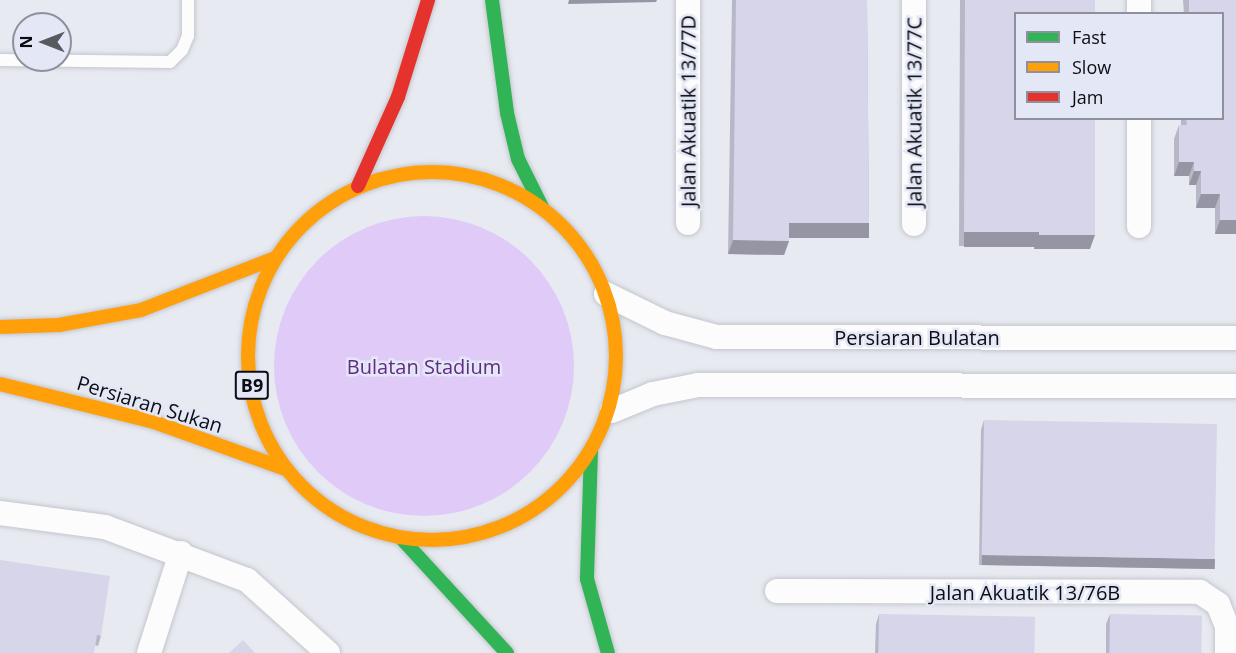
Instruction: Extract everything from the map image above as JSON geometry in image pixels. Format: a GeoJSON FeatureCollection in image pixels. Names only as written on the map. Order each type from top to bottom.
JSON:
{"type":"FeatureCollection","features":[{"type":"Feature","properties":{"kind":"main road"},"geometry":{"type":"LineString","coordinates":[[358,186],[398,97],[418,41],[428,0]]}},
{"type":"Feature","properties":{"kind":"main road","name":"B9"},"geometry":{"type":"LineString","coordinates":[[492,0],[507,113],[518,159],[543,207],[580,246],[606,294],[616,360],[612,411],[591,450],[556,493],[510,524],[457,540],[402,539],[358,526],[318,502],[286,469],[259,420],[248,365],[254,309],[275,258],[298,228],[326,204],[358,186],[421,170],[485,178],[543,207]]}},
{"type":"Feature","properties":{"kind":"main road"},"geometry":{"type":"LineString","coordinates":[[0,327],[58,325],[141,310],[275,258]]}},
{"type":"Feature","properties":{"kind":"main road","name":"Persiaran Sukan"},"geometry":{"type":"LineString","coordinates":[[0,384],[151,421],[286,469]]}},
{"type":"Feature","properties":{"kind":"main road"},"geometry":{"type":"LineString","coordinates":[[591,450],[587,579],[608,653]]}},
{"type":"Feature","properties":{"kind":"main road"},"geometry":{"type":"LineString","coordinates":[[402,539],[507,653]]}},
{"type":"Feature","properties":{"kind":"street","name":"Jalan Akuatik 13/77D"},"geometry":{"type":"LineString","coordinates":[[688,0],[688,223]]}},
{"type":"Feature","properties":{"kind":"street","name":"Jalan Akuatik 13/77C"},"geometry":{"type":"LineString","coordinates":[[914,0],[914,224]]}},
{"type":"Feature","properties":{"kind":"street"},"geometry":{"type":"LineString","coordinates":[[1138,120],[1138,226]]}},
{"type":"Feature","properties":{"kind":"street","name":"Persiaran Bulatan"},"geometry":{"type":"LineString","coordinates":[[606,294],[665,323],[717,337],[1236,338]]}},
{"type":"Feature","properties":{"kind":"street"},"geometry":{"type":"LineString","coordinates":[[612,411],[653,394],[698,385],[1236,386]]}},
{"type":"Feature","properties":{"kind":"street"},"geometry":{"type":"LineString","coordinates":[[0,513],[105,526],[247,580],[328,653]]}},
{"type":"Feature","properties":{"kind":"street"},"geometry":{"type":"LineString","coordinates":[[149,653],[181,553]]}},
{"type":"Feature","properties":{"kind":"street","name":"Jalan Akuatik 13/76B"},"geometry":{"type":"LineString","coordinates":[[777,591],[1200,592],[1218,604],[1227,626],[1227,653]]}},
{"type":"Feature","properties":{"kind":"lane"},"geometry":{"type":"LineString","coordinates":[[0,60],[170,62],[182,50],[188,36],[188,0]]}},
{"type":"Feature","properties":{"kind":"green space","name":"Bulatan Stadium"},"geometry":{"type":"Polygon","coordinates":[[[409,216],[439,216],[468,222],[495,233],[519,250],[540,271],[549,282],[563,308],[574,351],[574,381],[568,410],[557,437],[540,461],[519,482],[495,499],[468,510],[439,516],[409,516],[380,510],[353,499],[329,482],[299,450],[280,410],[274,381],[274,351],[280,322],[291,295],[308,271],[340,241],[380,222],[409,216]]]}},
{"type":"Feature","properties":{"kind":"building"},"geometry":{"type":"Polygon","coordinates":[[[736,0],[867,0],[869,223],[789,223],[789,241],[733,240],[736,0]]]}},
{"type":"Feature","properties":{"kind":"building"},"geometry":{"type":"Polygon","coordinates":[[[965,0],[1095,0],[1095,12],[1014,12],[1014,120],[1095,120],[1095,235],[964,232],[965,0]]]}},
{"type":"Feature","properties":{"kind":"building"},"geometry":{"type":"Polygon","coordinates":[[[1189,0],[1236,0],[1236,220],[1220,220],[1220,194],[1201,194],[1201,171],[1194,171],[1194,162],[1179,162],[1179,125],[1187,125],[1186,120],[1224,120],[1224,12],[1189,12],[1189,0]]]}},
{"type":"Feature","properties":{"kind":"building"},"geometry":{"type":"Polygon","coordinates":[[[984,420],[1217,424],[1215,559],[982,555],[984,420]]]}},
{"type":"Feature","properties":{"kind":"building"},"geometry":{"type":"Polygon","coordinates":[[[0,560],[110,576],[101,636],[97,635],[94,653],[0,653],[0,560]]]}},
{"type":"Feature","properties":{"kind":"building"},"geometry":{"type":"Polygon","coordinates":[[[879,614],[1035,617],[1034,653],[878,653],[879,614]]]}},
{"type":"Feature","properties":{"kind":"building"},"geometry":{"type":"Polygon","coordinates":[[[1110,614],[1202,616],[1201,653],[1109,653],[1110,614]]]}},
{"type":"Feature","properties":{"kind":"building"},"geometry":{"type":"Polygon","coordinates":[[[243,640],[255,653],[229,653],[243,640]]]}},
{"type":"Feature","properties":{"kind":"traffic: fast"},"geometry":{"type":"LineString","coordinates":[[492,0],[507,113],[518,159],[542,207]]}},
{"type":"Feature","properties":{"kind":"traffic: fast"},"geometry":{"type":"LineString","coordinates":[[591,450],[587,579],[608,653]]}},
{"type":"Feature","properties":{"kind":"traffic: fast"},"geometry":{"type":"LineString","coordinates":[[402,539],[507,653]]}},
{"type":"Feature","properties":{"kind":"traffic: slow"},"geometry":{"type":"LineString","coordinates":[[432,172],[468,176],[502,186],[534,203],[562,226],[585,254],[602,286],[612,320],[616,356],[612,392],[602,426],[585,458],[562,486],[534,509],[502,526],[468,536],[432,540],[396,536],[362,526],[330,509],[302,486],[279,458],[262,426],[252,392],[248,356],[252,320],[262,286],[279,254],[302,226],[330,203],[362,186],[396,176],[432,172]]}},
{"type":"Feature","properties":{"kind":"traffic: slow"},"geometry":{"type":"LineString","coordinates":[[0,327],[59,325],[141,310],[275,258]]}},
{"type":"Feature","properties":{"kind":"traffic: slow"},"geometry":{"type":"LineString","coordinates":[[0,384],[151,421],[286,469]]}},
{"type":"Feature","properties":{"kind":"traffic: jam"},"geometry":{"type":"LineString","coordinates":[[358,186],[398,97],[428,0]]}}]}
